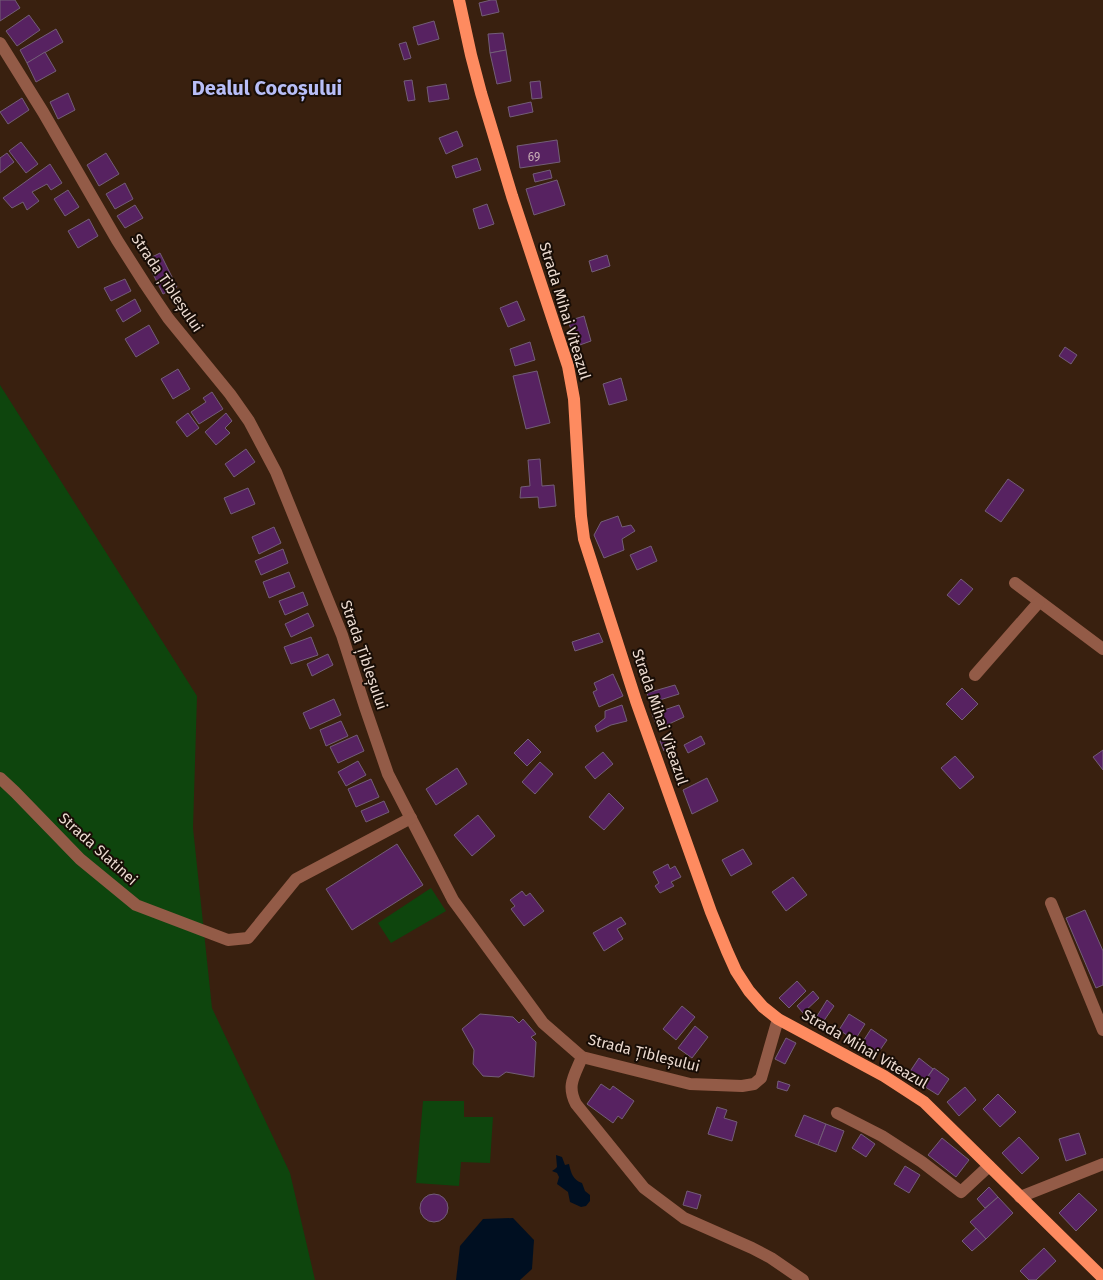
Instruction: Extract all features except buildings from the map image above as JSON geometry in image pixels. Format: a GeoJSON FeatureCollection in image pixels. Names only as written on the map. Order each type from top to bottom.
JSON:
{"type":"FeatureCollection","features":[{"type":"Feature","properties":{"kind":"main road","name":"Strada Mihai Viteazul"},"geometry":{"type":"LineString","coordinates":[[459,0],[471,55],[489,121],[568,366],[574,399],[584,539],[636,702],[711,912],[736,971],[748,991],[778,1019],[884,1076],[924,1102],[1103,1278]]}},
{"type":"Feature","properties":{"kind":"street","name":"Strada Țibleșului"},"geometry":{"type":"LineString","coordinates":[[0,43],[145,284],[168,318],[230,394],[249,421],[276,472],[342,635],[388,774],[454,900],[544,1023],[582,1057],[690,1084],[742,1086],[754,1084],[761,1078],[778,1019]]}},
{"type":"Feature","properties":{"kind":"street"},"geometry":{"type":"LineString","coordinates":[[1015,584],[1103,649]]}},
{"type":"Feature","properties":{"kind":"street"},"geometry":{"type":"LineString","coordinates":[[975,675],[1039,602]]}},
{"type":"Feature","properties":{"kind":"street","name":"Strada Slatinei"},"geometry":{"type":"LineString","coordinates":[[0,778],[80,859],[136,905],[228,940],[248,938],[296,879],[410,818]]}},
{"type":"Feature","properties":{"kind":"street"},"geometry":{"type":"LineString","coordinates":[[1051,903],[1103,1030]]}},
{"type":"Feature","properties":{"kind":"street"},"geometry":{"type":"LineString","coordinates":[[582,1057],[570,1086],[571,1095],[576,1104],[644,1188],[684,1218],[752,1248],[771,1258],[803,1280]]}},
{"type":"Feature","properties":{"kind":"street"},"geometry":{"type":"LineString","coordinates":[[837,1113],[882,1136],[922,1162],[961,1192],[989,1166]]}},
{"type":"Feature","properties":{"kind":"street"},"geometry":{"type":"LineString","coordinates":[[1020,1197],[1103,1164]]}},
{"type":"Feature","properties":{"kind":"green space"},"geometry":{"type":"Polygon","coordinates":[[[0,385],[197,696],[193,828],[212,1008],[290,1173],[315,1280],[0,1280],[0,385]]]}},
{"type":"Feature","properties":{"kind":"green space"},"geometry":{"type":"Polygon","coordinates":[[[431,888],[446,911],[391,943],[378,923],[431,888]]]}},
{"type":"Feature","properties":{"kind":"green space"},"geometry":{"type":"Polygon","coordinates":[[[423,1101],[464,1101],[464,1117],[493,1117],[490,1163],[461,1162],[459,1186],[416,1183],[423,1101]]]}},
{"type":"Feature","properties":{"kind":"water"},"geometry":{"type":"Polygon","coordinates":[[[556,1155],[562,1157],[565,1165],[569,1164],[573,1176],[582,1183],[585,1191],[590,1195],[590,1201],[586,1206],[581,1207],[570,1202],[568,1192],[557,1184],[559,1177],[557,1173],[552,1171],[557,1167],[556,1155]]]}},
{"type":"Feature","properties":{"kind":"water"},"geometry":{"type":"Polygon","coordinates":[[[513,1218],[534,1240],[532,1269],[520,1280],[456,1280],[460,1246],[483,1219],[513,1218]]]}},
{"type":"Feature","properties":{"kind":"district","name":"Dealul Cocoșului"},"geometry":{"type":"Point","coordinates":[267,88]}}]}
